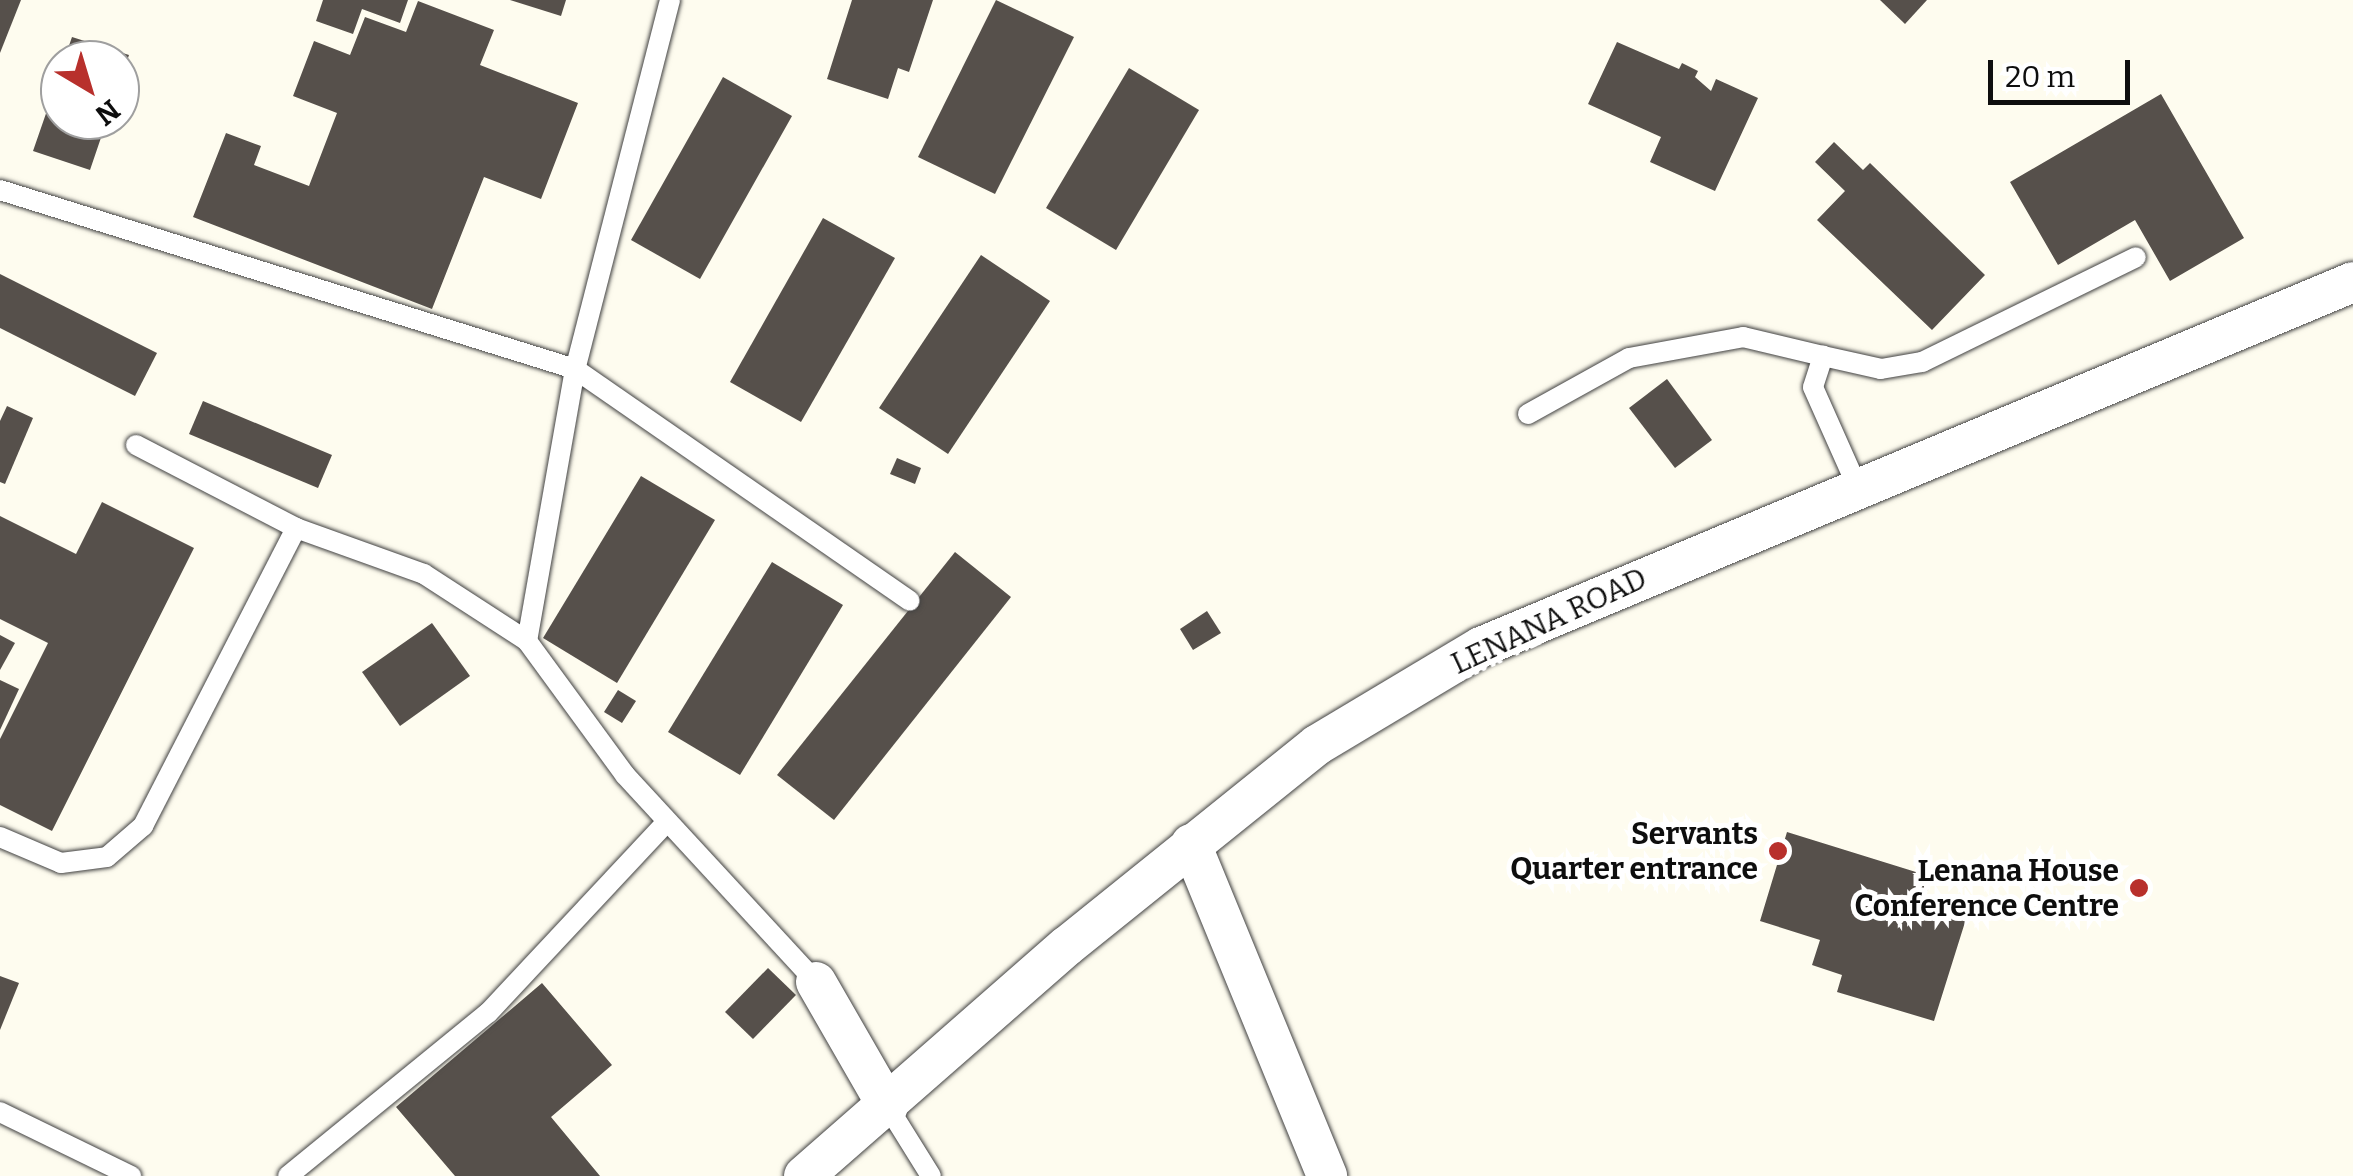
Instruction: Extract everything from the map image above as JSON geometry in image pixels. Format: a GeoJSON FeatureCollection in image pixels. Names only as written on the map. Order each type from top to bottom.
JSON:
{"type":"FeatureCollection","features":[{"type":"Feature","properties":{"kind":"street","name":"LENANA ROAD"},"geometry":{"type":"LineString","coordinates":[[804,1176],[888,1108],[1191,844],[1317,746],[1482,647],[1857,486],[2353,282]]}},
{"type":"Feature","properties":{"kind":"street"},"geometry":{"type":"LineString","coordinates":[[1191,844],[1326,1176]]}},
{"type":"Feature","properties":{"kind":"street"},"geometry":{"type":"LineString","coordinates":[[816,982],[888,1108]]}},
{"type":"Feature","properties":{"kind":"lane"},"geometry":{"type":"LineString","coordinates":[[527,641],[575,369],[670,0]]}},
{"type":"Feature","properties":{"kind":"lane"},"geometry":{"type":"LineString","coordinates":[[0,190],[575,369],[910,601]]}},
{"type":"Feature","properties":{"kind":"lane"},"geometry":{"type":"LineString","coordinates":[[1528,414],[1629,358],[1742,337],[1881,369],[1922,362],[2136,257]]}},
{"type":"Feature","properties":{"kind":"lane"},"geometry":{"type":"LineString","coordinates":[[1822,356],[1813,387],[1857,486]]}},
{"type":"Feature","properties":{"kind":"lane"},"geometry":{"type":"LineString","coordinates":[[136,444],[296,528],[424,574],[527,641],[624,775],[816,982]]}},
{"type":"Feature","properties":{"kind":"lane"},"geometry":{"type":"LineString","coordinates":[[0,837],[61,864],[107,857],[143,826],[296,528]]}},
{"type":"Feature","properties":{"kind":"lane"},"geometry":{"type":"LineString","coordinates":[[288,1176],[488,1013],[667,822]]}},
{"type":"Feature","properties":{"kind":"lane"},"geometry":{"type":"LineString","coordinates":[[888,1108],[931,1176]]}},
{"type":"Feature","properties":{"kind":"lane"},"geometry":{"type":"LineString","coordinates":[[0,1112],[130,1176]]}},
{"type":"Feature","properties":{"kind":"building"},"geometry":{"type":"Polygon","coordinates":[[[0,0],[21,0],[0,53],[0,0]]]}},
{"type":"Feature","properties":{"kind":"building"},"geometry":{"type":"Polygon","coordinates":[[[323,0],[408,0],[400,23],[362,9],[353,34],[316,21],[323,0]]]}},
{"type":"Feature","properties":{"kind":"building"},"geometry":{"type":"Polygon","coordinates":[[[510,0],[566,0],[561,16],[510,0]]]}},
{"type":"Feature","properties":{"kind":"building"},"geometry":{"type":"Polygon","coordinates":[[[852,0],[933,0],[909,72],[898,68],[888,99],[827,79],[852,0]]]}},
{"type":"Feature","properties":{"kind":"building"},"geometry":{"type":"Polygon","coordinates":[[[996,0],[1074,37],[995,194],[918,157],[996,0]]]}},
{"type":"Feature","properties":{"kind":"building"},"geometry":{"type":"Polygon","coordinates":[[[1880,0],[1927,0],[1905,24],[1880,0]]]}},
{"type":"Feature","properties":{"kind":"building"},"geometry":{"type":"Polygon","coordinates":[[[418,1],[494,30],[480,65],[578,103],[541,199],[484,177],[432,309],[193,217],[226,133],[261,146],[254,165],[309,186],[337,113],[293,96],[314,41],[350,55],[365,17],[406,32],[418,1]]]}},
{"type":"Feature","properties":{"kind":"building"},"geometry":{"type":"Polygon","coordinates":[[[1617,42],[1679,69],[1682,63],[1698,71],[1695,77],[1711,91],[1716,79],[1758,98],[1715,191],[1650,162],[1661,137],[1588,104],[1617,42]]]}},
{"type":"Feature","properties":{"kind":"building"},"geometry":{"type":"Polygon","coordinates":[[[1129,68],[1199,110],[1116,250],[1046,208],[1129,68]]]}},
{"type":"Feature","properties":{"kind":"building"},"geometry":{"type":"Polygon","coordinates":[[[723,77],[792,116],[700,279],[631,240],[723,77]]]}},
{"type":"Feature","properties":{"kind":"building"},"geometry":{"type":"Polygon","coordinates":[[[2161,94],[2244,238],[2170,281],[2135,220],[2058,265],[2010,182],[2161,94]]]}},
{"type":"Feature","properties":{"kind":"building"},"geometry":{"type":"Polygon","coordinates":[[[40,131],[40,140],[100,140],[90,170],[33,151],[40,131]]]}},
{"type":"Feature","properties":{"kind":"building"},"geometry":{"type":"Polygon","coordinates":[[[1834,142],[1863,170],[1870,163],[1985,275],[1932,330],[1817,220],[1845,191],[1815,162],[1834,142]]]}},
{"type":"Feature","properties":{"kind":"building"},"geometry":{"type":"Polygon","coordinates":[[[823,218],[895,258],[801,422],[730,382],[823,218]]]}},
{"type":"Feature","properties":{"kind":"building"},"geometry":{"type":"Polygon","coordinates":[[[981,255],[1050,301],[948,454],[879,408],[981,255]]]}},
{"type":"Feature","properties":{"kind":"building"},"geometry":{"type":"Polygon","coordinates":[[[0,274],[157,353],[135,396],[0,328],[0,274]]]}},
{"type":"Feature","properties":{"kind":"building"},"geometry":{"type":"Polygon","coordinates":[[[1667,379],[1712,440],[1675,468],[1629,408],[1667,379]]]}},
{"type":"Feature","properties":{"kind":"building"},"geometry":{"type":"Polygon","coordinates":[[[203,401],[332,455],[318,488],[189,434],[203,401]]]}},
{"type":"Feature","properties":{"kind":"building"},"geometry":{"type":"Polygon","coordinates":[[[7,406],[33,418],[5,484],[0,482],[0,421],[7,406]]]}},
{"type":"Feature","properties":{"kind":"building"},"geometry":{"type":"Polygon","coordinates":[[[897,458],[921,468],[915,484],[890,474],[897,458]]]}},
{"type":"Feature","properties":{"kind":"building"},"geometry":{"type":"Polygon","coordinates":[[[641,476],[715,520],[617,683],[543,638],[641,476]]]}},
{"type":"Feature","properties":{"kind":"building"},"geometry":{"type":"Polygon","coordinates":[[[102,502],[194,548],[52,831],[0,805],[0,739],[48,643],[0,619],[0,516],[76,554],[102,502]]]}},
{"type":"Feature","properties":{"kind":"building"},"geometry":{"type":"Polygon","coordinates":[[[955,552],[1011,597],[834,820],[777,775],[955,552]]]}},
{"type":"Feature","properties":{"kind":"building"},"geometry":{"type":"Polygon","coordinates":[[[772,562],[843,605],[740,775],[668,732],[772,562]]]}},
{"type":"Feature","properties":{"kind":"building"},"geometry":{"type":"Polygon","coordinates":[[[1207,611],[1221,633],[1193,650],[1180,629],[1207,611]]]}},
{"type":"Feature","properties":{"kind":"building"},"geometry":{"type":"Polygon","coordinates":[[[432,623],[470,676],[400,726],[362,672],[432,623]]]}},
{"type":"Feature","properties":{"kind":"building"},"geometry":{"type":"Polygon","coordinates":[[[0,635],[15,643],[0,670],[0,635]]]}},
{"type":"Feature","properties":{"kind":"building"},"geometry":{"type":"Polygon","coordinates":[[[0,680],[19,689],[0,730],[0,680]]]}},
{"type":"Feature","properties":{"kind":"building"},"geometry":{"type":"Polygon","coordinates":[[[618,690],[636,701],[622,723],[604,712],[618,690]]]}},
{"type":"Feature","properties":{"kind":"building"},"geometry":{"type":"Polygon","coordinates":[[[1787,832],[1932,877],[1922,905],[1966,919],[1934,1021],[1837,992],[1842,975],[1812,965],[1820,940],[1760,921],[1787,832]]]}},
{"type":"Feature","properties":{"kind":"building"},"geometry":{"type":"Polygon","coordinates":[[[768,968],[796,995],[753,1039],[725,1012],[768,968]]]}},
{"type":"Feature","properties":{"kind":"building"},"geometry":{"type":"Polygon","coordinates":[[[0,976],[19,983],[0,1030],[0,976]]]}},
{"type":"Feature","properties":{"kind":"building"},"geometry":{"type":"Polygon","coordinates":[[[542,983],[612,1065],[551,1117],[600,1176],[455,1176],[396,1107],[542,983]]]}},
{"type":"Feature","properties":{"kind":"place","name":"Servants Quarter entrance"},"geometry":{"type":"Point","coordinates":[1778,851]}},
{"type":"Feature","properties":{"kind":"place","name":"Lenana House Conference Centre"},"geometry":{"type":"Point","coordinates":[2139,888]}}]}
